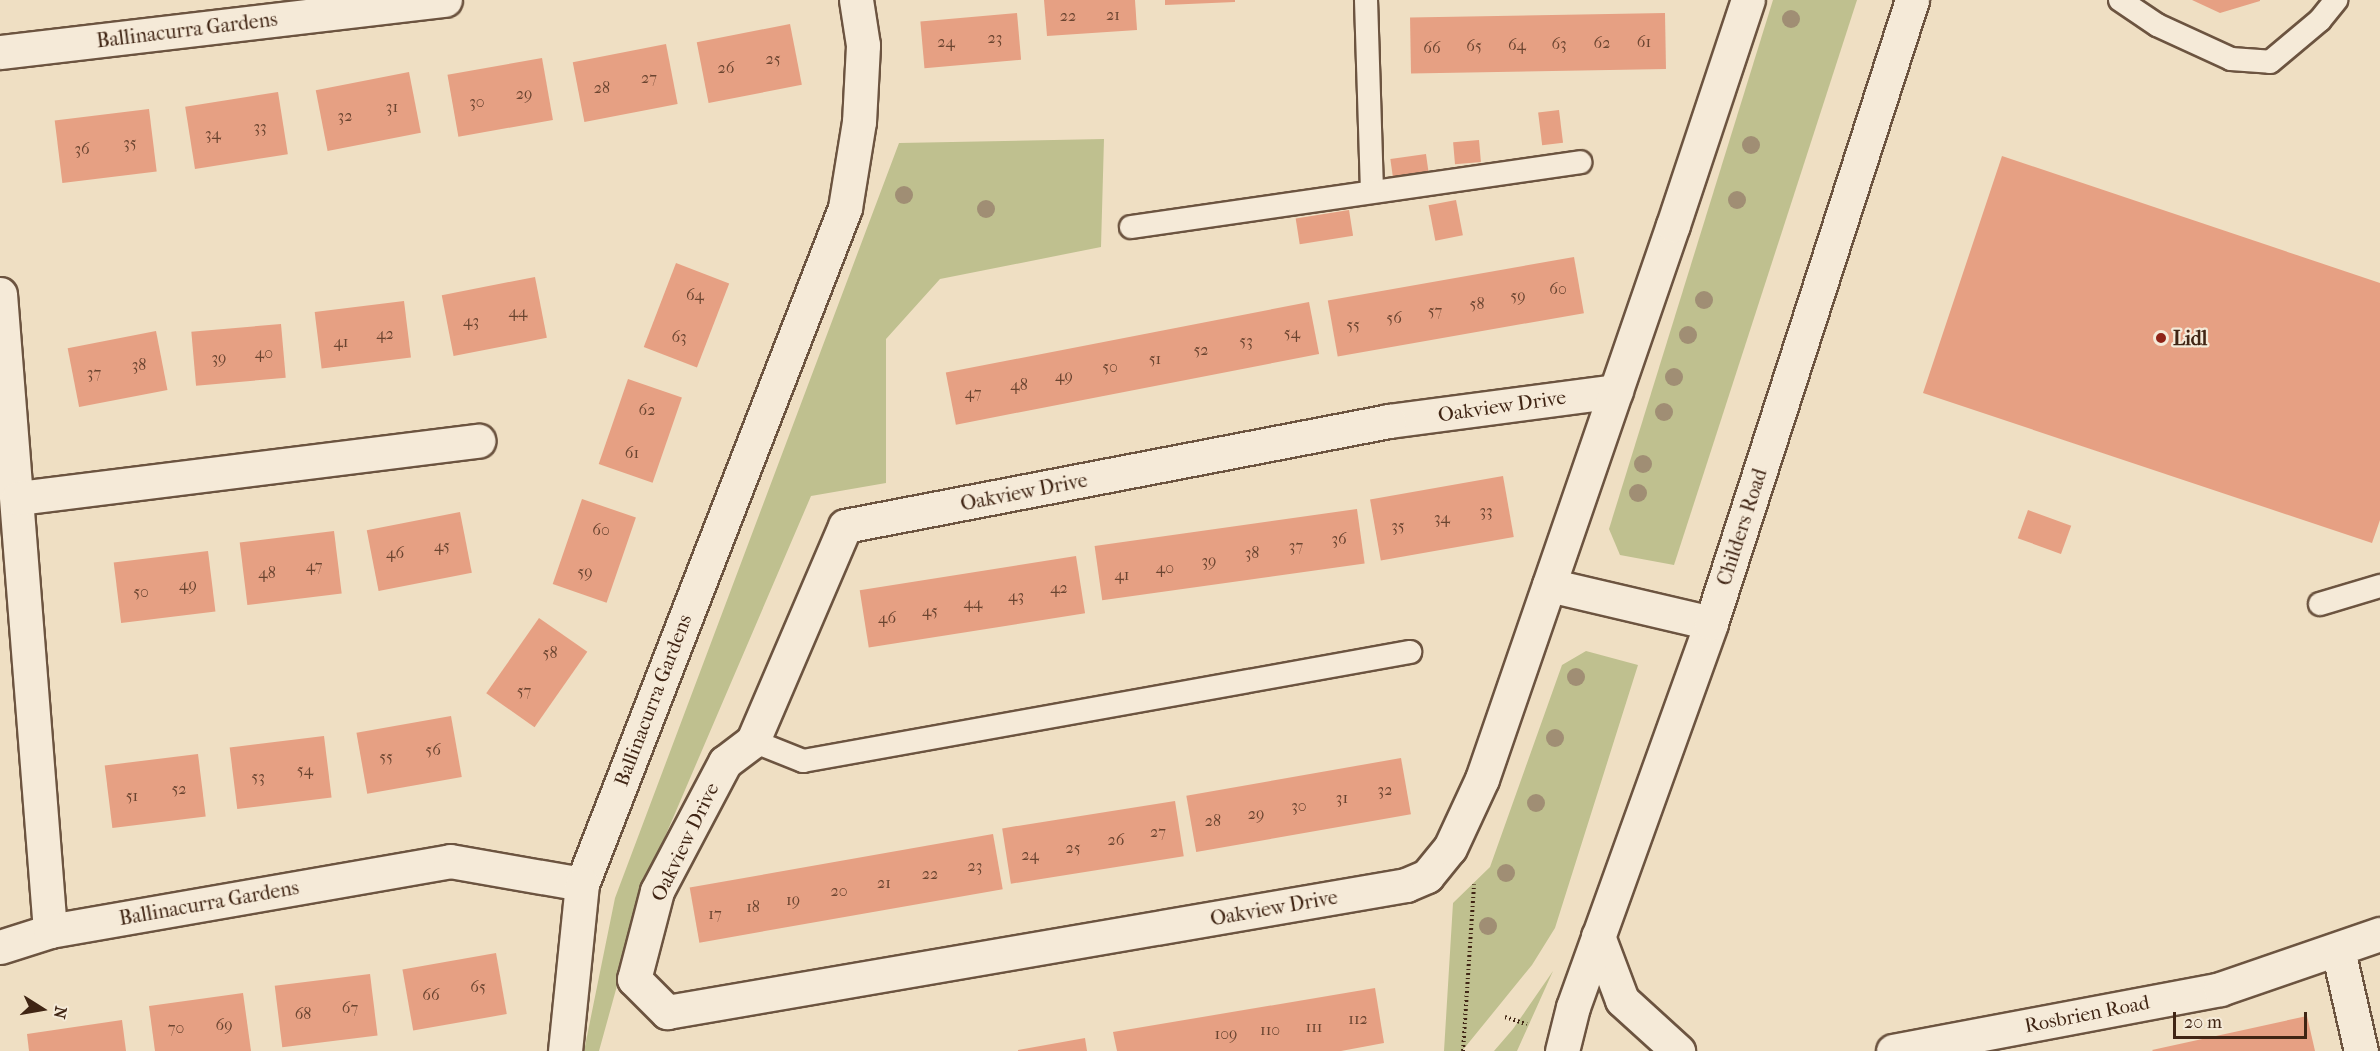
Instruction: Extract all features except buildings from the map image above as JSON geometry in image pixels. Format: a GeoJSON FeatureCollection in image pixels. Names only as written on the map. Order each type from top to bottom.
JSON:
{"type":"FeatureCollection","features":[{"type":"Feature","properties":{"kind":"street","name":"Ballinacurra Gardens"},"geometry":{"type":"LineString","coordinates":[[0,52],[445,0]]}},
{"type":"Feature","properties":{"kind":"street","name":"Ballinacurra Gardens"},"geometry":{"type":"LineString","coordinates":[[0,947],[50,931],[450,861],[582,884],[845,208],[859,122],[862,45],[856,0]]}},
{"type":"Feature","properties":{"kind":"street","name":"Oakview Drive"},"geometry":{"type":"LineString","coordinates":[[1616,391],[1389,421],[845,526],[753,741],[726,762],[657,891],[634,979],[667,1012],[1406,885],[1427,876],[1450,848],[1482,780],[1616,391],[1748,0]]}},
{"type":"Feature","properties":{"kind":"street","name":"Childers Road"},"geometry":{"type":"LineString","coordinates":[[1562,1051],[1598,936],[1711,624],[1912,0]]}},
{"type":"Feature","properties":{"kind":"street"},"geometry":{"type":"LineString","coordinates":[[0,294],[18,498],[50,931]]}},
{"type":"Feature","properties":{"kind":"street"},"geometry":{"type":"LineString","coordinates":[[18,498],[478,441]]}},
{"type":"Feature","properties":{"kind":"street"},"geometry":{"type":"LineString","coordinates":[[1549,585],[1711,624]]}},
{"type":"Feature","properties":{"kind":"street"},"geometry":{"type":"LineString","coordinates":[[565,1051],[582,884]]}},
{"type":"Feature","properties":{"kind":"street","name":"Rosbrien Road"},"geometry":{"type":"LineString","coordinates":[[1893,1051],[2220,989],[2380,934]]}},
{"type":"Feature","properties":{"kind":"street"},"geometry":{"type":"LineString","coordinates":[[1598,936],[1622,1000],[1678,1051]]}},
{"type":"Feature","properties":{"kind":"street"},"geometry":{"type":"LineString","coordinates":[[2338,950],[2361,1051]]}},
{"type":"Feature","properties":{"kind":"lane"},"geometry":{"type":"LineString","coordinates":[[1366,0],[1372,190]]}},
{"type":"Feature","properties":{"kind":"lane"},"geometry":{"type":"LineString","coordinates":[[2120,0],[2157,25],[2231,59],[2270,62],[2320,21],[2336,0]]}},
{"type":"Feature","properties":{"kind":"lane"},"geometry":{"type":"LineString","coordinates":[[1131,227],[1372,190],[1580,162]]}},
{"type":"Feature","properties":{"kind":"lane"},"geometry":{"type":"LineString","coordinates":[[2319,604],[2380,586]]}},
{"type":"Feature","properties":{"kind":"lane"},"geometry":{"type":"LineString","coordinates":[[753,741],[804,761],[1410,652]]}},
{"type":"Feature","properties":{"kind":"path"},"geometry":{"type":"LineString","coordinates":[[1463,1051],[1474,874]]}},
{"type":"Feature","properties":{"kind":"green space"},"geometry":{"type":"Polygon","coordinates":[[[1773,0],[1857,0],[1674,565],[1620,555],[1609,529],[1773,0]]]}},
{"type":"Feature","properties":{"kind":"green space"},"geometry":{"type":"Polygon","coordinates":[[[1104,139],[1101,247],[940,279],[886,339],[886,483],[811,496],[646,881],[599,1051],[584,1051],[615,898],[899,143],[1104,139]]]}},
{"type":"Feature","properties":{"kind":"green space"},"geometry":{"type":"Polygon","coordinates":[[[1586,651],[1638,665],[1555,928],[1532,965],[1462,1051],[1444,1051],[1453,903],[1490,867],[1562,665],[1586,651]]]}},
{"type":"Feature","properties":{"kind":"green space"},"geometry":{"type":"Polygon","coordinates":[[[1553,971],[1517,1051],[1494,1051],[1513,1029],[1553,971]]]}},
{"type":"Feature","properties":{"kind":"place","name":"Lidl"},"geometry":{"type":"Point","coordinates":[2161,338]}}]}
